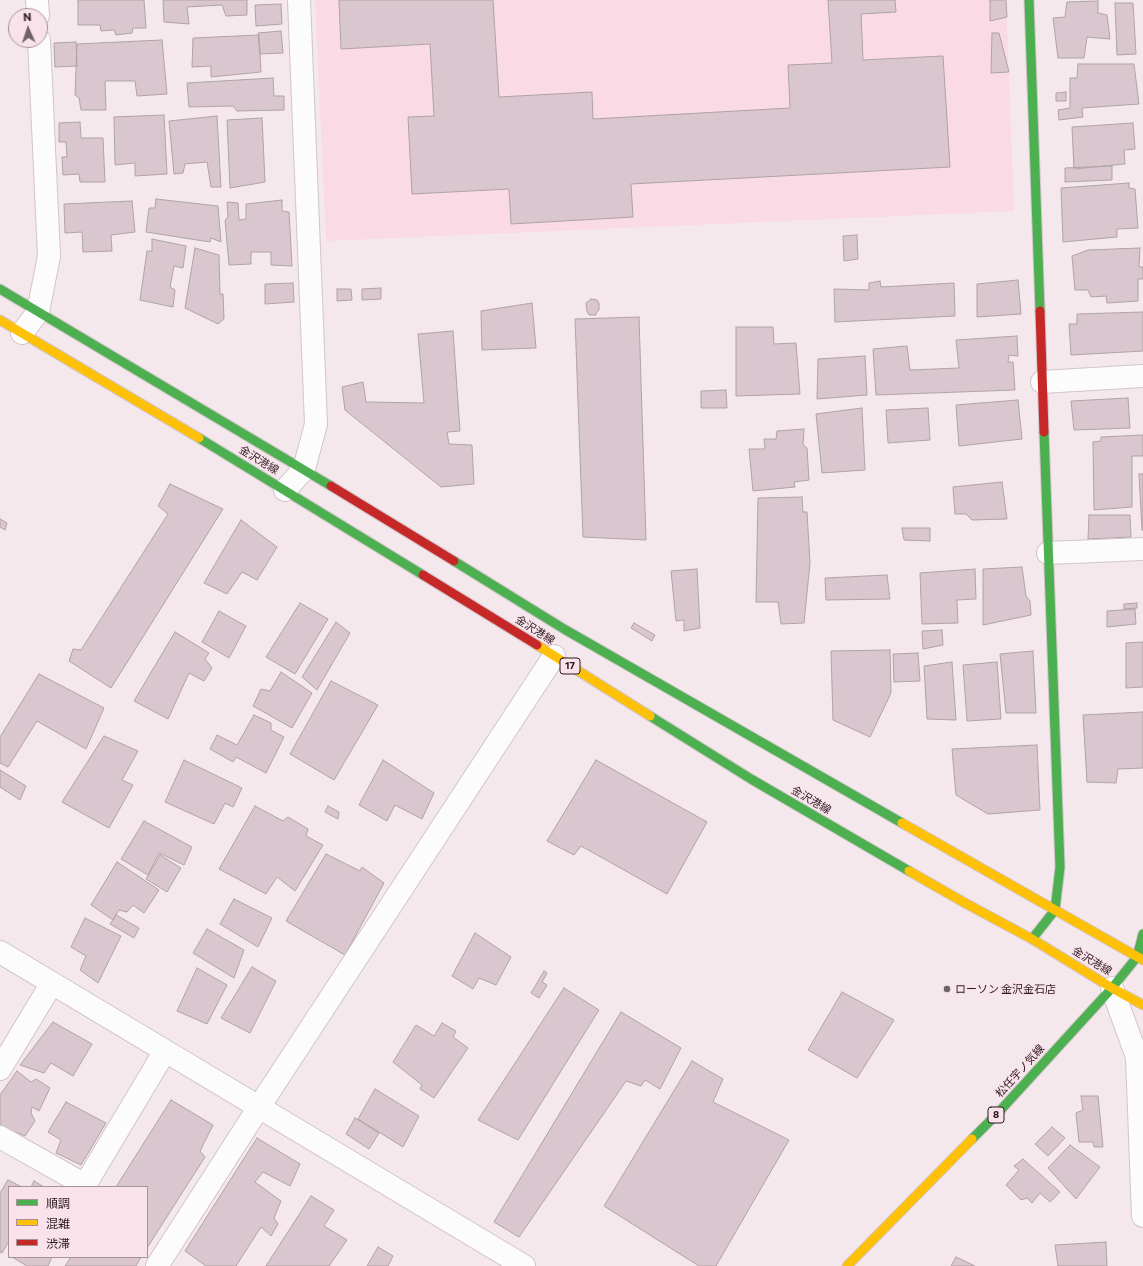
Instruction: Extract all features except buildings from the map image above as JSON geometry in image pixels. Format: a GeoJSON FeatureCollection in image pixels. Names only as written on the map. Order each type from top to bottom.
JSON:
{"type":"FeatureCollection","features":[{"type":"Feature","properties":{"kind":"main road"},"geometry":{"type":"LineString","coordinates":[[1029,0],[1060,867],[1054,910],[1032,939]]}},
{"type":"Feature","properties":{"kind":"main road","name":"金沢港線"},"geometry":{"type":"LineString","coordinates":[[0,289],[261,445],[304,469],[564,629],[1054,910],[1141,956]]}},
{"type":"Feature","properties":{"kind":"main road","name":"金沢港線"},"geometry":{"type":"LineString","coordinates":[[0,320],[285,490],[751,779],[965,903],[1032,939],[1112,988],[1143,1005]]}},
{"type":"Feature","properties":{"kind":"main road","name":"松任宇ノ気線"},"geometry":{"type":"LineString","coordinates":[[848,1266],[998,1114],[1141,956],[1143,934]]}},
{"type":"Feature","properties":{"kind":"street"},"geometry":{"type":"LineString","coordinates":[[285,490],[304,469],[316,424],[299,0]]}},
{"type":"Feature","properties":{"kind":"street"},"geometry":{"type":"LineString","coordinates":[[22,333],[38,312],[49,256],[39,48]]}},
{"type":"Feature","properties":{"kind":"street"},"geometry":{"type":"LineString","coordinates":[[1042,382],[1143,376]]}},
{"type":"Feature","properties":{"kind":"street"},"geometry":{"type":"LineString","coordinates":[[1048,553],[1143,549]]}},
{"type":"Feature","properties":{"kind":"street"},"geometry":{"type":"LineString","coordinates":[[157,1266],[259,1107],[554,656]]}},
{"type":"Feature","properties":{"kind":"street"},"geometry":{"type":"LineString","coordinates":[[0,952],[524,1266]]}},
{"type":"Feature","properties":{"kind":"street"},"geometry":{"type":"LineString","coordinates":[[0,1069],[52,983]]}},
{"type":"Feature","properties":{"kind":"street"},"geometry":{"type":"LineString","coordinates":[[1112,988],[1136,1057],[1143,1216]]}},
{"type":"Feature","properties":{"kind":"street"},"geometry":{"type":"LineString","coordinates":[[0,1137],[85,1185],[165,1051]]}},
{"type":"Feature","properties":{"kind":"shaded area"},"geometry":{"type":"Polygon","coordinates":[[[315,0],[1006,0],[1014,211],[326,241],[315,0]]]}},
{"type":"Feature","properties":{"kind":"traffic: fast"},"geometry":{"type":"LineString","coordinates":[[1029,0],[1040,311]]}},
{"type":"Feature","properties":{"kind":"traffic: fast"},"geometry":{"type":"LineString","coordinates":[[0,289],[331,486]]}},
{"type":"Feature","properties":{"kind":"traffic: fast"},"geometry":{"type":"LineString","coordinates":[[1032,939],[1055,910],[1060,867],[1044,432]]}},
{"type":"Feature","properties":{"kind":"traffic: fast"},"geometry":{"type":"LineString","coordinates":[[199,438],[423,575]]}},
{"type":"Feature","properties":{"kind":"traffic: fast"},"geometry":{"type":"LineString","coordinates":[[454,561],[564,629],[902,823]]}},
{"type":"Feature","properties":{"kind":"traffic: fast"},"geometry":{"type":"LineString","coordinates":[[650,716],[751,779],[909,871]]}},
{"type":"Feature","properties":{"kind":"traffic: fast"},"geometry":{"type":"LineString","coordinates":[[1137,957],[1143,934]]}},
{"type":"Feature","properties":{"kind":"traffic: fast"},"geometry":{"type":"LineString","coordinates":[[972,1139],[997,1114],[1112,988],[1137,957],[1143,953]]}},
{"type":"Feature","properties":{"kind":"traffic: slow"},"geometry":{"type":"LineString","coordinates":[[0,320],[199,438]]}},
{"type":"Feature","properties":{"kind":"traffic: slow"},"geometry":{"type":"LineString","coordinates":[[537,645],[650,716]]}},
{"type":"Feature","properties":{"kind":"traffic: slow"},"geometry":{"type":"LineString","coordinates":[[902,823],[1143,960]]}},
{"type":"Feature","properties":{"kind":"traffic: slow"},"geometry":{"type":"LineString","coordinates":[[909,871],[1032,939],[1112,988],[1143,1005]]}},
{"type":"Feature","properties":{"kind":"traffic: slow"},"geometry":{"type":"LineString","coordinates":[[847,1266],[972,1139]]}},
{"type":"Feature","properties":{"kind":"traffic: jam"},"geometry":{"type":"LineString","coordinates":[[1040,311],[1044,432]]}},
{"type":"Feature","properties":{"kind":"traffic: jam"},"geometry":{"type":"LineString","coordinates":[[331,486],[454,561]]}},
{"type":"Feature","properties":{"kind":"traffic: jam"},"geometry":{"type":"LineString","coordinates":[[423,575],[537,645]]}},
{"type":"Feature","properties":{"kind":"place","name":"ローソン 金沢金石店"},"geometry":{"type":"Point","coordinates":[947,989]}}]}
